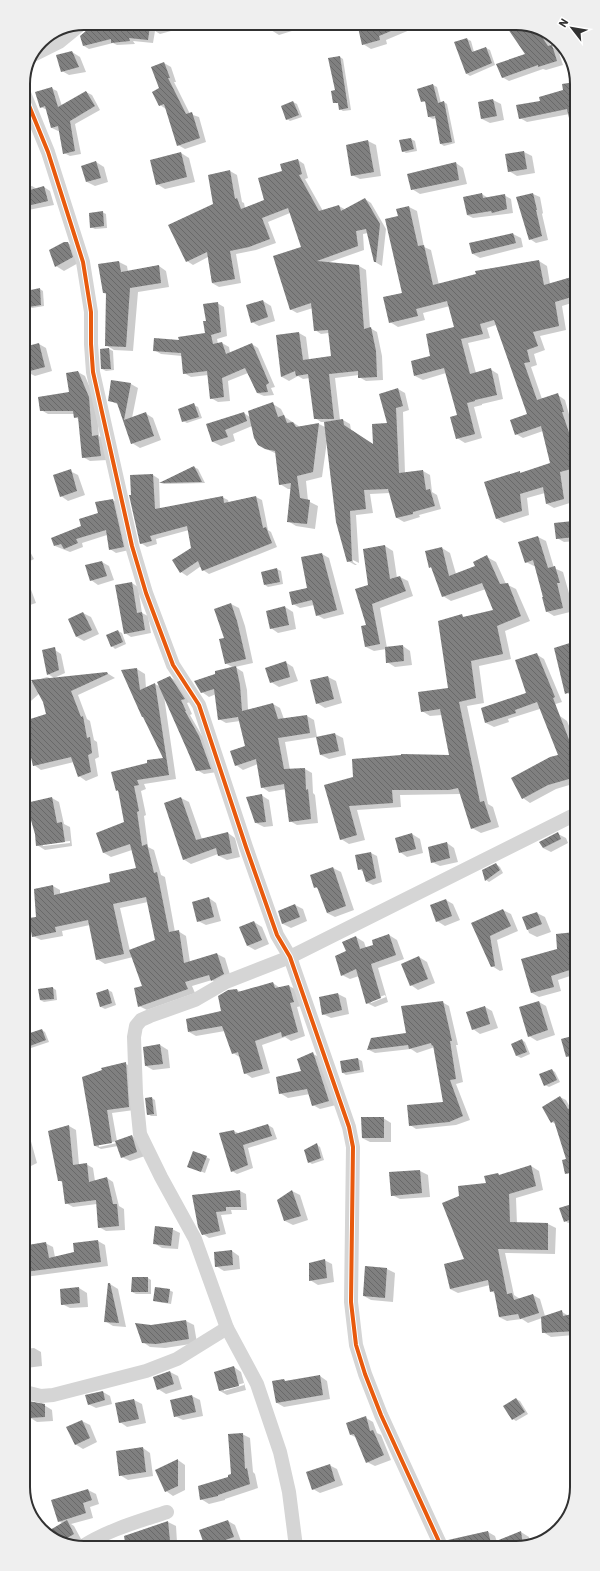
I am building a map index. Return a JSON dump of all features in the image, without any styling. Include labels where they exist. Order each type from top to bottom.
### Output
[{"type":"street","points":[[41,51],[59,42],[72,31]]},
{"type":"street","points":[[30,108],[48,152],[83,262],[91,312],[90,344],[93,372],[132,546],[146,593],[173,665],[199,704],[246,847],[277,935],[290,957],[349,1127],[353,1147],[351,1302],[356,1345],[365,1374],[381,1415],[439,1541]]},
{"type":"street","points":[[295,1541],[289,1492],[280,1452],[257,1384],[227,1328],[195,1239],[161,1178],[140,1134],[136,1094],[134,1037],[136,1026],[141,1020],[195,1000],[226,982],[290,957],[570,817]]},
{"type":"street","points":[[30,1393],[41,1396],[53,1395],[146,1371],[177,1359],[227,1328]]},
{"type":"street","points":[[92,1541],[105,1533],[167,1512]]},
{"type":"building","points":[[87,30],[149,30],[148,40],[129,38],[130,41],[111,43],[111,39],[83,46],[80,36]]},
{"type":"building","points":[[359,30],[393,30],[379,36],[380,40],[362,45]]},
{"type":"building","points":[[509,30],[527,31],[542,37],[548,46],[552,45],[557,61],[538,67],[538,65],[502,78],[496,64],[525,54]]},
{"type":"building","points":[[467,38],[472,52],[486,47],[492,63],[466,74],[454,42]]},
{"type":"building","points":[[72,51],[79,67],[61,72],[56,55]]},
{"type":"building","points":[[340,56],[348,108],[339,110],[338,103],[333,103],[331,91],[335,90],[328,58]]},
{"type":"building","points":[[164,62],[170,78],[168,78],[186,114],[192,112],[200,138],[177,146],[164,104],[159,106],[152,92],[159,88],[151,67]]},
{"type":"building","points":[[570,83],[570,118],[567,109],[519,119],[516,105],[540,101],[539,97],[563,90],[562,84]]},
{"type":"building","points":[[433,84],[438,103],[444,101],[452,142],[440,144],[435,116],[428,117],[425,101],[421,102],[417,89]]},
{"type":"building","points":[[52,87],[58,107],[86,91],[95,106],[70,121],[75,151],[63,154],[58,126],[51,128],[45,106],[40,108],[35,92]]},
{"type":"building","points":[[493,99],[497,116],[481,119],[478,102]]},
{"type":"building","points":[[293,101],[299,115],[286,120],[281,106]]},
{"type":"building","points":[[411,138],[414,149],[402,152],[399,140]]},
{"type":"building","points":[[368,140],[374,172],[351,176],[346,145]]},
{"type":"building","points":[[524,151],[527,169],[508,172],[505,154]]},
{"type":"building","points":[[181,152],[187,177],[156,185],[150,160]]},
{"type":"building","points":[[298,159],[302,174],[299,175],[319,211],[339,205],[341,211],[365,198],[380,224],[376,262],[374,262],[366,229],[356,231],[358,246],[317,261],[359,265],[364,329],[371,327],[376,351],[377,377],[358,378],[358,371],[329,374],[334,419],[314,419],[308,374],[296,376],[295,371],[281,377],[276,335],[299,332],[303,360],[331,356],[328,330],[314,331],[311,303],[290,310],[273,256],[301,247],[288,208],[262,218],[270,239],[249,247],[230,251],[235,279],[212,283],[207,252],[186,262],[168,225],[213,204],[208,175],[230,170],[235,199],[237,198],[241,209],[264,200],[258,178],[282,171],[280,164]]},
{"type":"building","points":[[96,161],[101,178],[86,182],[81,166]]},
{"type":"building","points":[[456,162],[459,180],[411,190],[407,174]]},
{"type":"building","points":[[44,186],[48,201],[30,205],[30,190]]},
{"type":"building","points":[[482,193],[483,198],[505,194],[507,209],[492,213],[491,211],[467,215],[463,197]]},
{"type":"building","points":[[533,193],[542,236],[529,240],[516,197]]},
{"type":"building","points":[[409,206],[418,246],[424,245],[433,285],[476,274],[475,271],[539,260],[544,285],[570,277],[570,298],[555,302],[559,326],[533,332],[538,346],[527,350],[530,362],[524,363],[537,400],[558,393],[564,412],[562,412],[570,435],[570,469],[560,472],[564,499],[546,504],[543,487],[520,494],[522,511],[496,519],[484,482],[520,471],[520,473],[550,463],[541,426],[515,435],[510,420],[527,414],[494,320],[480,324],[483,334],[461,339],[470,374],[491,368],[497,395],[467,403],[475,434],[456,439],[450,417],[457,415],[444,368],[414,376],[411,361],[430,356],[426,334],[454,327],[447,301],[416,309],[418,316],[389,323],[383,297],[402,293],[385,219],[398,216],[396,209]]},
{"type":"building","points":[[103,211],[104,226],[90,228],[89,213]]},
{"type":"building","points":[[513,233],[516,243],[472,254],[469,243]]},
{"type":"building","points":[[64,242],[68,242],[73,257],[55,267],[49,250]]},
{"type":"building","points":[[119,261],[121,272],[159,265],[161,283],[130,288],[126,347],[105,346],[106,293],[103,293],[98,264]]},
{"type":"building","points":[[40,288],[41,305],[30,307],[30,290]]},
{"type":"building","points":[[263,300],[268,317],[251,323],[246,305]]},
{"type":"building","points":[[218,302],[221,332],[211,335],[213,344],[222,342],[226,354],[252,343],[269,383],[266,385],[268,392],[257,393],[245,368],[222,378],[224,397],[210,399],[207,371],[183,374],[181,353],[153,351],[154,338],[179,340],[178,337],[205,333],[203,321],[206,321],[203,304]]},
{"type":"building","points":[[39,343],[45,367],[30,371],[30,345]]},
{"type":"building","points":[[109,348],[111,369],[101,369],[100,349]]},
{"type":"building","points":[[78,371],[89,397],[92,436],[98,435],[101,456],[82,458],[78,417],[74,418],[73,411],[40,411],[38,397],[69,392],[66,373]]},
{"type":"building","points":[[111,380],[131,383],[124,420],[146,412],[154,436],[131,444],[117,403],[108,401]]},
{"type":"building","points":[[398,388],[403,406],[396,408],[399,473],[423,470],[426,490],[430,489],[435,506],[396,518],[388,489],[364,490],[366,509],[350,511],[352,561],[347,562],[336,522],[324,422],[343,419],[344,425],[373,444],[372,424],[387,423],[379,394]]},
{"type":"building","points":[[273,402],[278,417],[284,415],[287,423],[293,422],[296,427],[319,423],[313,472],[297,476],[300,498],[310,500],[307,524],[287,522],[291,483],[279,485],[275,451],[265,449],[258,445],[254,438],[248,411]]},
{"type":"building","points":[[194,403],[199,417],[182,422],[178,409]]},
{"type":"building","points":[[244,412],[247,421],[225,430],[228,437],[212,442],[206,424]]},
{"type":"building","points":[[194,466],[202,482],[159,483]]},
{"type":"building","points":[[71,469],[77,491],[60,497],[53,475]]},
{"type":"building","points":[[153,474],[155,509],[223,496],[224,503],[256,496],[263,528],[266,527],[272,543],[202,571],[198,561],[180,573],[172,560],[191,548],[187,526],[150,536],[152,541],[140,544],[129,495],[131,495],[130,475]]},
{"type":"building","points":[[113,499],[124,547],[109,550],[106,530],[76,539],[78,543],[64,549],[61,544],[54,546],[51,538],[81,526],[79,519],[98,513],[95,502]]},
{"type":"building","points":[[570,521],[570,538],[556,539],[554,523]]},
{"type":"building","points":[[538,536],[548,568],[555,566],[560,583],[557,583],[563,608],[546,612],[533,560],[525,563],[518,542]]},
{"type":"building","points":[[385,545],[390,579],[400,576],[406,591],[372,604],[380,644],[365,647],[361,626],[366,625],[355,589],[368,585],[363,549]]},
{"type":"building","points":[[442,547],[449,576],[475,566],[473,562],[487,555],[500,584],[508,583],[521,616],[497,626],[503,654],[471,661],[476,698],[459,702],[480,802],[484,801],[491,822],[471,829],[458,788],[449,790],[392,790],[393,803],[349,806],[357,835],[340,840],[324,785],[353,777],[352,759],[401,754],[449,755],[440,709],[421,712],[418,692],[448,688],[438,621],[462,614],[463,617],[493,610],[482,583],[442,597],[431,567],[429,568],[425,551]]},
{"type":"building","points":[[322,553],[337,610],[316,616],[312,600],[292,605],[289,592],[307,588],[301,557]]},
{"type":"building","points":[[102,561],[107,576],[90,581],[85,565]]},
{"type":"building","points":[[277,568],[280,582],[264,585],[261,572]]},
{"type":"building","points":[[132,582],[137,613],[142,612],[145,630],[124,634],[115,585]]},
{"type":"building","points":[[231,603],[246,659],[225,664],[219,639],[224,638],[214,609]]},
{"type":"building","points":[[285,606],[289,625],[270,629],[266,611]]},
{"type":"building","points":[[83,612],[92,630],[76,637],[68,619]]},
{"type":"building","points":[[118,630],[123,642],[111,647],[106,635]]},
{"type":"building","points":[[570,643],[570,692],[565,694],[554,648]]},
{"type":"building","points":[[403,645],[404,661],[386,663],[385,647]]},
{"type":"building","points":[[55,647],[59,670],[47,675],[42,650]]},
{"type":"building","points":[[537,653],[555,697],[553,698],[570,742],[570,779],[548,785],[522,799],[511,778],[550,757],[558,755],[537,702],[515,710],[516,713],[485,723],[481,708],[526,693],[515,660]]},
{"type":"building","points":[[286,661],[290,677],[270,683],[265,668]]},
{"type":"building","points":[[236,666],[240,685],[242,711],[273,703],[278,719],[307,715],[310,733],[278,738],[284,769],[305,768],[306,790],[308,789],[311,819],[289,822],[284,784],[261,788],[256,759],[235,766],[230,751],[245,746],[238,717],[218,720],[214,689],[201,693],[194,681],[215,674],[215,671]]},
{"type":"building","points":[[137,668],[140,690],[155,683],[169,775],[137,780],[139,785],[134,786],[139,811],[137,812],[142,846],[147,844],[154,873],[157,872],[169,932],[179,930],[184,963],[217,953],[224,974],[211,981],[209,975],[185,982],[188,989],[138,1007],[134,988],[142,986],[129,950],[155,940],[146,897],[113,904],[124,954],[96,960],[88,920],[55,927],[56,932],[32,937],[30,924],[30,918],[36,917],[34,889],[53,885],[54,895],[110,882],[109,874],[136,868],[130,844],[103,853],[96,833],[124,822],[118,790],[116,791],[111,772],[147,763],[147,760],[163,758],[142,717],[121,670]]},
{"type":"building","points":[[107,672],[108,674],[71,691],[81,717],[83,716],[87,738],[90,737],[92,753],[88,755],[91,772],[78,777],[71,757],[33,766],[30,754],[30,719],[46,714],[43,702],[31,680]]},
{"type":"building","points":[[170,676],[185,699],[181,700],[185,711],[199,736],[211,769],[196,771],[157,682]]},
{"type":"building","points":[[328,676],[334,699],[316,704],[310,680]]},
{"type":"building","points":[[335,733],[339,751],[320,755],[316,737]]},
{"type":"building","points":[[262,794],[266,822],[255,823],[246,797]]},
{"type":"building","points":[[52,797],[57,823],[62,822],[65,842],[36,846],[35,834],[30,817],[30,802]]},
{"type":"building","points":[[181,797],[196,840],[228,832],[232,853],[218,856],[216,848],[183,860],[164,803]]},
{"type":"building","points":[[558,832],[561,839],[543,848],[539,842]]},
{"type":"building","points":[[412,833],[416,849],[399,853],[395,838]]},
{"type":"building","points":[[447,842],[450,858],[431,863],[428,847]]},
{"type":"building","points":[[371,852],[376,878],[366,882],[362,869],[358,870],[355,855]]},
{"type":"building","points":[[496,863],[500,870],[485,881],[482,870]]},
{"type":"building","points":[[333,867],[346,906],[327,913],[317,887],[314,888],[310,875]]},
{"type":"building","points":[[209,897],[214,917],[197,922],[192,902]]},
{"type":"building","points":[[446,899],[452,916],[436,922],[430,905]]},
{"type":"building","points":[[295,904],[300,917],[282,924],[278,911]]},
{"type":"building","points":[[503,909],[511,926],[490,936],[495,966],[491,967],[471,923]]},
{"type":"building","points":[[537,912],[542,924],[527,930],[522,917]]},
{"type":"building","points":[[254,921],[262,940],[247,946],[239,927]]},
{"type":"building","points":[[570,933],[570,970],[551,976],[554,987],[531,993],[521,959],[557,949],[556,934]]},
{"type":"building","points":[[389,934],[396,955],[371,964],[381,998],[366,1004],[356,969],[341,976],[335,956],[346,951],[342,942],[356,936],[360,949],[373,945],[372,940]]},
{"type":"building","points":[[419,956],[428,979],[410,986],[401,964]]},
{"type":"building","points":[[273,982],[275,988],[289,985],[294,1002],[290,1003],[298,1032],[282,1037],[281,1032],[255,1041],[263,1069],[244,1074],[238,1052],[232,1054],[222,1026],[188,1032],[186,1019],[221,1011],[218,996],[228,990],[237,989],[238,992]]},
{"type":"building","points":[[53,987],[54,999],[40,1000],[38,989]]},
{"type":"building","points":[[108,989],[112,1003],[100,1007],[96,993]]},
{"type":"building","points":[[338,993],[342,1010],[322,1015],[319,997]]},
{"type":"building","points":[[443,1001],[452,1041],[450,1041],[456,1079],[450,1080],[463,1116],[449,1122],[409,1126],[407,1105],[443,1102],[433,1045],[432,1046],[431,1043],[409,1049],[408,1045],[367,1050],[371,1038],[406,1033],[401,1006]]},
{"type":"building","points":[[539,1001],[548,1030],[528,1037],[519,1007]]},
{"type":"building","points":[[485,1006],[490,1024],[472,1030],[466,1012]]},
{"type":"building","points":[[42,1029],[46,1040],[30,1046],[30,1033]]},
{"type":"building","points":[[570,1037],[570,1056],[566,1057],[561,1039]]},
{"type":"building","points":[[522,1039],[527,1052],[516,1056],[511,1044]]},
{"type":"building","points":[[160,1044],[163,1064],[145,1066],[143,1047]]},
{"type":"building","points":[[313,1052],[329,1101],[312,1106],[307,1089],[279,1094],[276,1077],[301,1071],[297,1059]]},
{"type":"building","points":[[358,1058],[360,1070],[342,1073],[340,1061]]},
{"type":"building","points":[[126,1062],[129,1107],[107,1110],[112,1143],[94,1146],[82,1077],[102,1070],[101,1068]]},
{"type":"building","points":[[552,1069],[557,1080],[544,1086],[539,1074]]},
{"type":"building","points":[[560,1096],[568,1109],[570,1108],[570,1173],[565,1174],[562,1160],[566,1159],[554,1121],[551,1123],[542,1107]]},
{"type":"building","points":[[152,1097],[154,1114],[147,1115],[145,1098]]},
{"type":"building","points":[[361,1117],[384,1117],[384,1138],[362,1138]]},
{"type":"building","points":[[268,1124],[272,1136],[243,1145],[248,1165],[231,1172],[219,1133],[234,1130],[235,1134]]},
{"type":"building","points":[[69,1125],[73,1165],[87,1163],[89,1182],[107,1177],[113,1204],[117,1204],[119,1226],[98,1228],[96,1200],[65,1204],[62,1181],[58,1181],[48,1131]]},
{"type":"building","points":[[132,1135],[137,1152],[121,1158],[115,1141]]},
{"type":"building","points":[[317,1143],[321,1158],[308,1163],[304,1150]]},
{"type":"building","points":[[193,1151],[207,1156],[201,1172],[187,1167]]},
{"type":"building","points":[[531,1165],[536,1186],[509,1194],[510,1222],[548,1223],[548,1250],[498,1249],[507,1294],[512,1293],[514,1300],[533,1294],[539,1313],[520,1319],[518,1314],[499,1317],[494,1291],[490,1292],[488,1280],[450,1289],[444,1264],[464,1259],[442,1203],[459,1196],[458,1186],[486,1183],[484,1176],[498,1173],[499,1175]]},
{"type":"building","points":[[420,1170],[422,1193],[391,1196],[389,1172]]},
{"type":"building","points":[[240,1190],[241,1207],[226,1207],[226,1211],[216,1212],[220,1231],[202,1235],[198,1227],[192,1195]]},
{"type":"building","points":[[292,1190],[301,1216],[284,1221],[277,1200]]},
{"type":"building","points":[[570,1205],[570,1220],[564,1222],[559,1208]]},
{"type":"building","points":[[155,1226],[173,1228],[171,1246],[153,1244]]},
{"type":"building","points":[[98,1240],[101,1262],[30,1271],[30,1245],[46,1242],[49,1258],[74,1252],[73,1243]]},
{"type":"building","points":[[232,1250],[233,1265],[215,1267],[214,1252]]},
{"type":"building","points":[[325,1259],[327,1278],[309,1281],[309,1263]]},
{"type":"building","points":[[365,1266],[387,1268],[385,1298],[363,1296]]},
{"type":"building","points":[[132,1277],[148,1277],[148,1292],[131,1292]]},
{"type":"building","points":[[108,1283],[110,1283],[119,1323],[104,1322]]},
{"type":"building","points":[[79,1287],[80,1303],[61,1305],[60,1289]]},
{"type":"building","points":[[155,1287],[170,1289],[168,1303],[153,1301]]},
{"type":"building","points":[[562,1310],[563,1316],[570,1314],[570,1331],[542,1333],[541,1317]]},
{"type":"building","points":[[186,1320],[189,1339],[156,1344],[142,1343],[135,1323],[151,1325]]},
{"type":"building","points":[[234,1366],[239,1386],[219,1391],[214,1372]]},
{"type":"building","points":[[170,1371],[174,1384],[157,1390],[153,1377]]},
{"type":"building","points":[[320,1375],[323,1395],[276,1403],[272,1381],[284,1379],[285,1381]]},
{"type":"building","points":[[103,1391],[105,1400],[88,1405],[85,1395]]},
{"type":"building","points":[[192,1395],[196,1412],[174,1417],[170,1400]]},
{"type":"building","points":[[516,1398],[525,1412],[512,1420],[503,1406]]},
{"type":"building","points":[[134,1399],[139,1419],[119,1423],[115,1403]]},
{"type":"building","points":[[30,1401],[45,1404],[45,1417],[30,1418]]},
{"type":"building","points":[[366,1416],[370,1431],[373,1430],[384,1455],[366,1463],[354,1434],[350,1435],[346,1423]]},
{"type":"building","points":[[82,1420],[90,1438],[75,1445],[66,1427]]},
{"type":"building","points":[[243,1433],[245,1469],[247,1468],[250,1484],[218,1496],[200,1500],[198,1486],[228,1477],[228,1475],[231,1474],[228,1434]]},
{"type":"building","points":[[143,1447],[146,1472],[119,1476],[116,1451]]},
{"type":"building","points":[[178,1459],[178,1486],[165,1492],[155,1470]]},
{"type":"building","points":[[330,1464],[335,1481],[312,1490],[306,1472]]},
{"type":"building","points":[[88,1489],[92,1500],[83,1503],[86,1513],[58,1522],[51,1500]]},
{"type":"building","points":[[67,1520],[74,1534],[67,1538],[51,1530]]},
{"type":"building","points":[[228,1520],[234,1537],[222,1541],[203,1541],[199,1530]]},
{"type":"building","points":[[168,1521],[170,1541],[125,1541],[124,1536]]},
{"type":"building","points":[[488,1531],[490,1541],[448,1541]]},
{"type":"building","points":[[521,1531],[522,1541],[496,1541]]},
{"type":"cycle path","points":[[30,108],[48,152],[83,262],[91,312],[93,372],[132,546],[146,593],[173,665],[199,705],[277,935],[290,957],[349,1127],[353,1147],[351,1302],[356,1345],[365,1374],[381,1415],[439,1541]]}]
